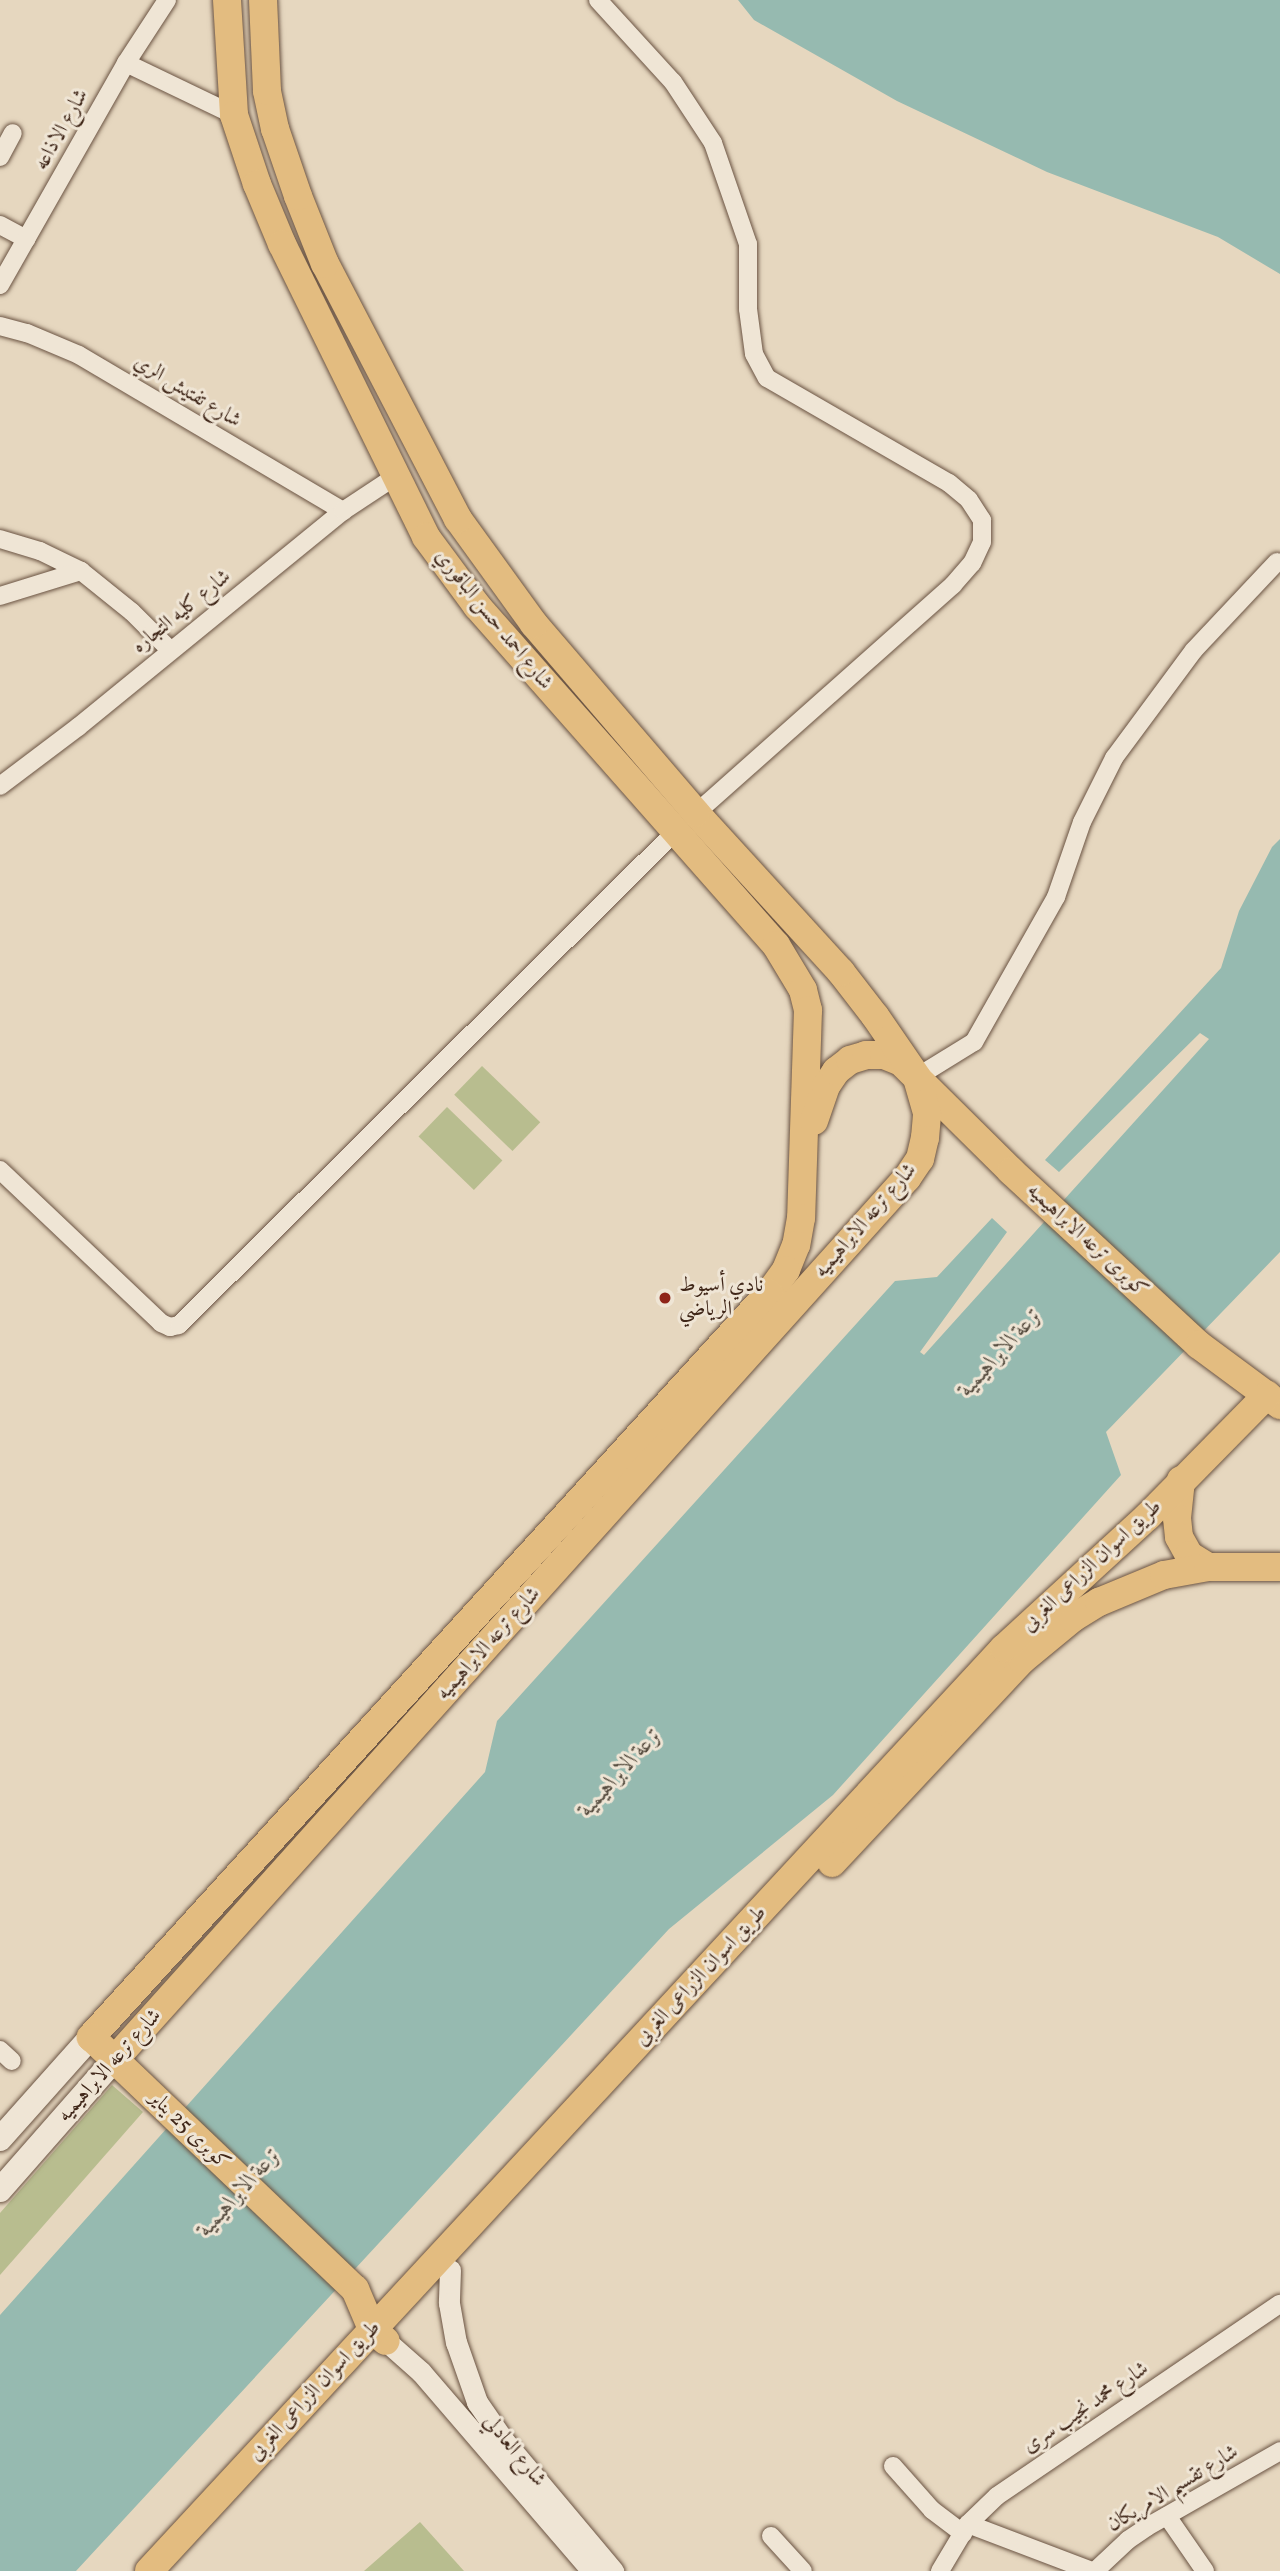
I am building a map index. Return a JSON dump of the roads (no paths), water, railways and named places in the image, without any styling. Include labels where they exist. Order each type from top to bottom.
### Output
[{"type":"main road","name":"شارع احمد حسن الباقوري","points":[[227,0],[234,115],[257,184],[282,244],[426,537],[477,606],[674,833],[776,945],[803,990],[809,1031],[804,1149]]},
{"type":"main road","name":"شارع احمد حسن الباقوري","points":[[263,0],[267,91],[275,129],[298,196],[326,264],[458,519],[526,613],[696,813],[841,972],[917,1077]]},
{"type":"main road","points":[[426,537],[458,519]]},
{"type":"main road","points":[[804,1149],[826,1086],[836,1071],[850,1060],[866,1055],[884,1055],[901,1062],[917,1077]]},
{"type":"main road","name":"كوبرى ترعه الابراهيميه","points":[[917,1077],[1011,1171],[1199,1345],[1276,1394]]},
{"type":"main road","name":"شارع ترعه الابراهيميه","points":[[0,2190],[908,1178],[920,1159],[925,1138],[927,1113],[917,1077]]},
{"type":"main road","name":"شارع ترعه الابراهيميه","points":[[1,2135],[769,1293],[786,1269],[796,1245],[801,1218],[804,1149]]},
{"type":"main road","name":"طريق اسوان الزراعى الغربى","points":[[379,2335],[401,2299],[1004,1648],[1276,1394]]},
{"type":"main road","points":[[1181,1480],[1177,1518],[1179,1537],[1189,1555],[1208,1567]]},
{"type":"main road","points":[[558,1526],[579,1544]]},
{"type":"main road","name":"طريق اسوان الزراعى الغربى","points":[[149,2571],[254,2468],[379,2335],[450,2270],[1022,1660],[1073,1618],[1099,1602],[1164,1575],[1208,1567],[1280,1567]]},
{"type":"main road","name":"كوبرى 25 يناير","points":[[91,2037],[355,2289],[379,2335]]},
{"type":"main road","points":[[355,2289],[401,2299]]},
{"type":"main road","name":"طريق اسوان الزراعى الغربى","points":[[166,2571],[254,2468]]},
{"type":"street","name":"شارع الاذاعه","points":[[0,285],[126,63],[167,0]]},
{"type":"street","points":[[598,0],[673,82],[713,143],[748,244],[754,354],[768,378],[949,483],[969,500],[982,520],[982,542],[972,563],[953,585],[696,813]]},
{"type":"street","points":[[126,63],[234,115]]},
{"type":"street","points":[[0,157],[13,133]]},
{"type":"street","points":[[0,225],[26,239]]},
{"type":"street","name":"شارع تفتيش الري","points":[[0,326],[27,333],[79,355],[344,511]]},
{"type":"street","name":"شارع كليه التجاره","points":[[0,786],[344,511],[396,476]]},
{"type":"street","points":[[0,539],[40,551],[81,571],[132,611],[170,650]]},
{"type":"street","points":[[917,1077],[974,1042],[1056,897],[1082,822],[1114,758],[1194,650],[1277,562]]},
{"type":"street","points":[[0,596],[81,571]]},
{"type":"street","points":[[0,1170],[161,1323],[179,1325],[674,833]]},
{"type":"street","name":"شارع العادلي","points":[[450,2270],[449,2303],[456,2342],[477,2402],[504,2441],[613,2571]]},
{"type":"street","name":"شارع محمد نجيب سرى","points":[[940,2571],[966,2528],[997,2496],[1280,2304]]},
{"type":"street","name":"شارع العادلي","points":[[379,2335],[421,2372],[592,2571]]},
{"type":"street","name":"شارع تقسيم الامريكان","points":[[1094,2571],[1128,2540],[1280,2451]]},
{"type":"street","points":[[893,2466],[932,2510],[966,2528],[1094,2571]]},
{"type":"street","points":[[1167,2516],[1205,2571]]},
{"type":"street","points":[[771,2536],[803,2571]]},
{"type":"water","points":[[738,0],[1280,0],[1280,274],[1218,237],[1047,172],[897,101],[754,20]]},
{"type":"water","name":"ترعة الابراهيمية","points":[[1280,839],[1280,1252],[1106,1432],[1121,1475],[833,1795],[669,1929],[76,2571],[0,2571],[0,2315],[485,1772],[497,1721],[895,1281],[937,1277],[992,1218],[1007,1232],[920,1352],[924,1355],[1209,1039],[1200,1033],[1059,1172],[1045,1160],[1221,968],[1239,911],[1272,847]]},
{"type":"place","name":"نادي أسيوط الرياضي","points":[[665,1298]]}]
